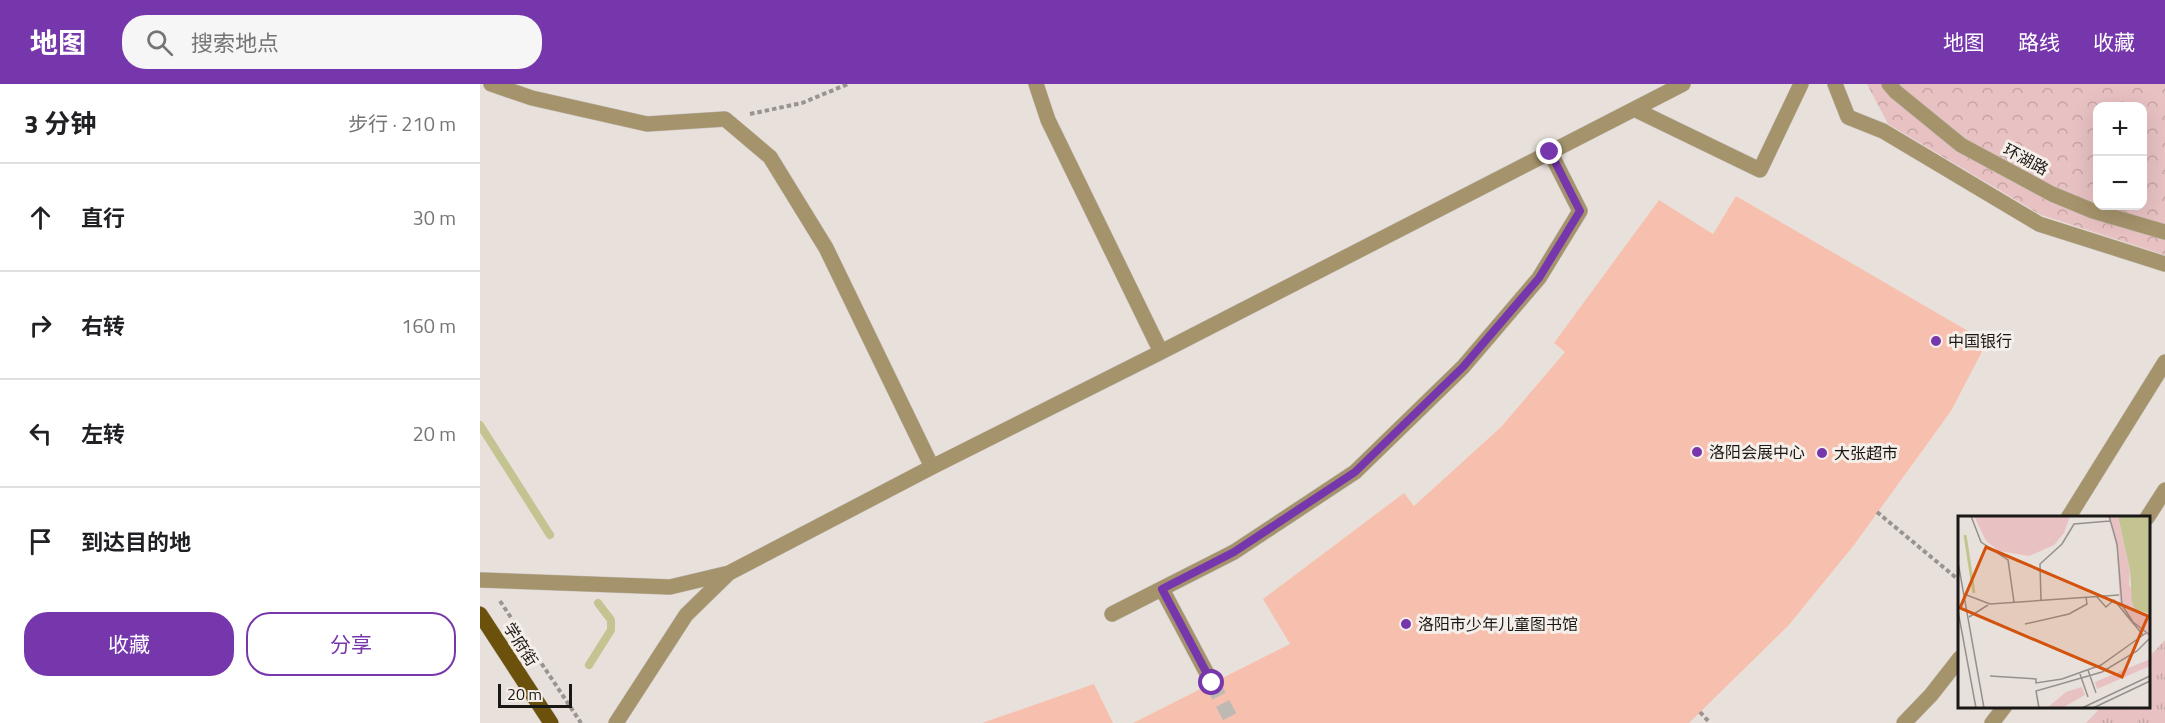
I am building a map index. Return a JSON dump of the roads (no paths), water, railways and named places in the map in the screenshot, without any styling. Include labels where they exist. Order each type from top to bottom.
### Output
[{"type":"main road","name":"学府街","points":[[480,614],[551,723]]},
{"type":"street","points":[[491,84],[532,98],[647,124],[725,119],[770,157],[825,248],[932,467]]},
{"type":"street","points":[[1036,84],[1048,120],[1161,352]]},
{"type":"street","points":[[483,580],[670,587],[729,573],[1683,84]]},
{"type":"street","points":[[1634,109],[1760,170],[1801,84]]},
{"type":"street","points":[[1835,84],[1848,117],[1882,131],[2039,224],[2165,264]]},
{"type":"street","name":"环湖路","points":[[1889,84],[1952,138],[1971,151],[2093,211],[2165,232]]},
{"type":"street","points":[[1112,614],[1234,552],[1355,472],[1463,367],[1539,278],[1580,211],[1550,152]]},
{"type":"street","points":[[2068,516],[2165,362]]},
{"type":"street","points":[[2148,516],[2165,490]]},
{"type":"street","points":[[616,723],[686,615],[729,573]]},
{"type":"street","points":[[1162,589],[1212,683]]},
{"type":"street","points":[[1904,723],[1931,695],[1958,659]]},
{"type":"street","points":[[1992,723],[2003,708]]},
{"type":"waterway","points":[[480,425],[550,535]]},
{"type":"waterway","points":[[589,665],[611,630],[611,620],[598,603]]},
{"type":"tunnel","points":[[1212,683],[1233,723]]},
{"type":"place","name":"中国银行","points":[[1936,341]]},
{"type":"place","name":"洛阳会展中心","points":[[1697,452]]},
{"type":"place","name":"大张超市","points":[[1822,453]]},
{"type":"place","name":"洛阳市少年儿童图书馆","points":[[1406,624]]}]
